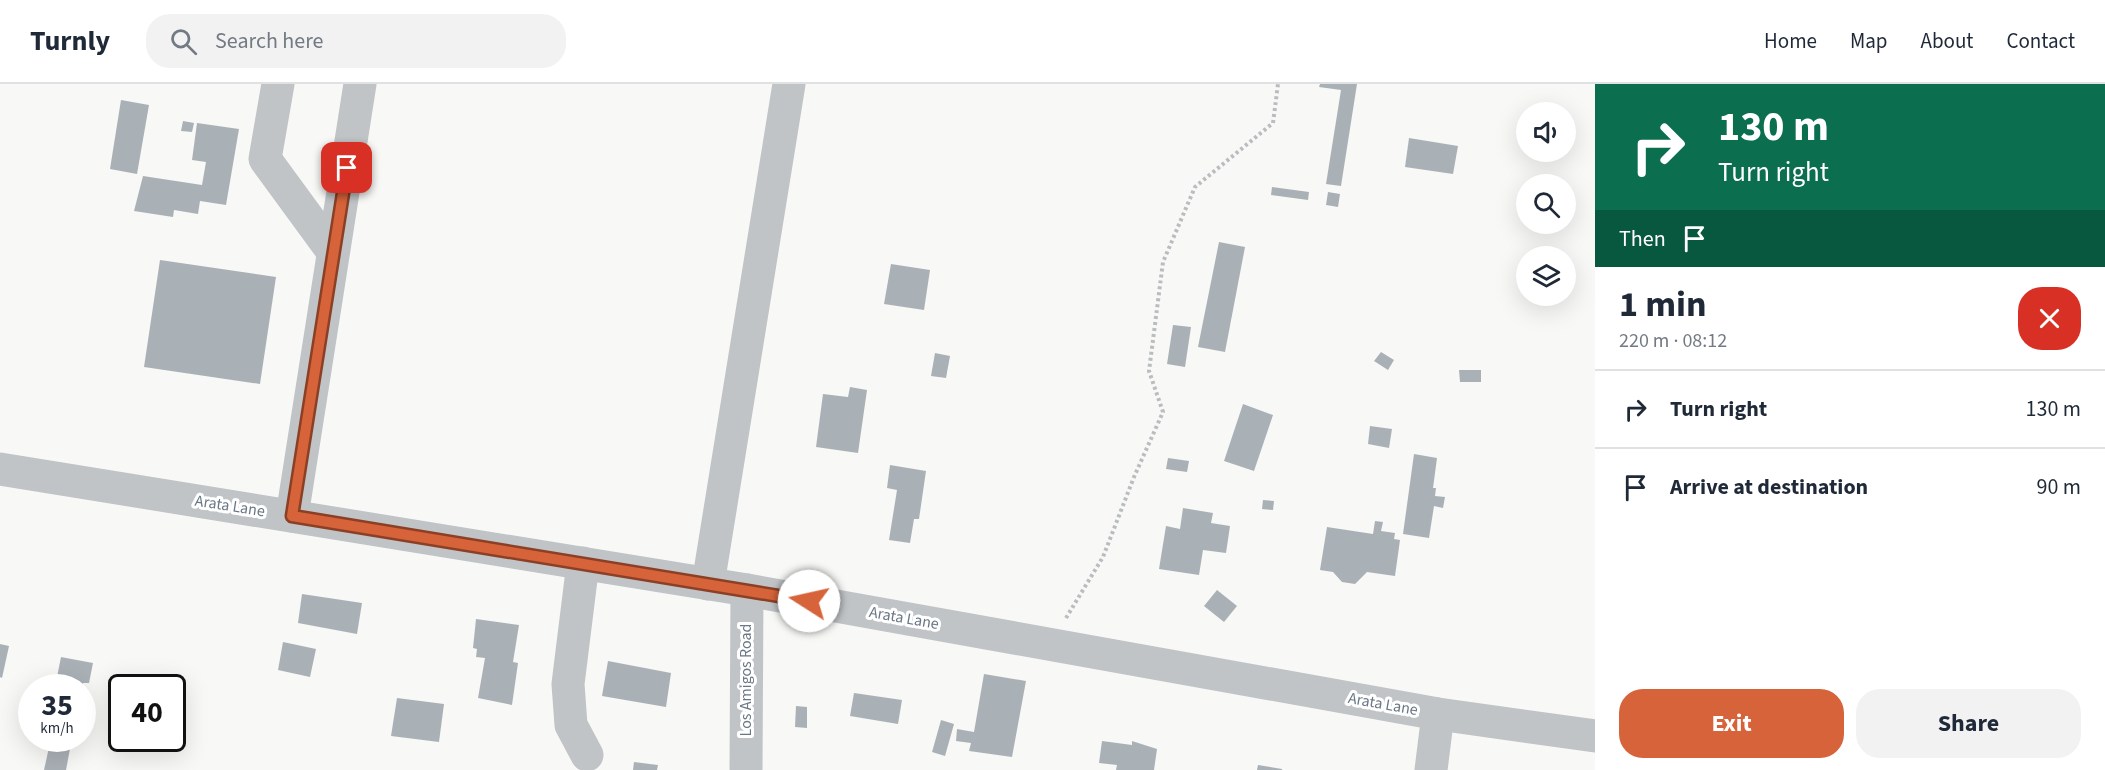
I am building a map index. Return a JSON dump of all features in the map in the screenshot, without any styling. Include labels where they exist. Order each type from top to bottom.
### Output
[{"type":"street","points":[[278,84],[265,159],[333,252]]},
{"type":"street","points":[[292,516],[360,84]]},
{"type":"street","points":[[708,584],[789,84]]},
{"type":"street","name":"Arata Lane","points":[[0,469],[747,590],[1438,714],[1595,736]]},
{"type":"street","points":[[583,563],[568,684],[571,725],[587,755]]},
{"type":"street","name":"Los Amigos Road","points":[[746,770],[747,590]]},
{"type":"street","points":[[1431,770],[1438,714]]},
{"type":"path","points":[[1050,644],[1103,557],[1134,477],[1163,412],[1149,371],[1163,262],[1195,187],[1273,123],[1278,84]]},
{"type":"building","points":[[1320,84],[1357,84],[1341,186],[1326,184],[1341,90],[1319,87]]},
{"type":"building","points":[[121,100],[149,105],[137,174],[110,169]]},
{"type":"building","points":[[183,121],[194,123],[192,132],[181,131]]},
{"type":"building","points":[[197,123],[239,129],[226,205],[200,201],[198,214],[174,210],[173,217],[134,211],[143,176],[202,185],[206,162],[192,160]]},
{"type":"building","points":[[1409,138],[1458,146],[1453,174],[1405,167]]},
{"type":"building","points":[[1272,187],[1309,192],[1308,200],[1271,195]]},
{"type":"building","points":[[1328,192],[1340,194],[1338,207],[1326,205]]},
{"type":"building","points":[[1219,242],[1245,247],[1225,352],[1198,347]]},
{"type":"building","points":[[160,260],[276,277],[260,384],[144,367]]},
{"type":"building","points":[[891,264],[930,270],[924,310],[884,304]]},
{"type":"building","points":[[1173,325],[1191,327],[1185,367],[1167,364]]},
{"type":"building","points":[[1381,352],[1394,360],[1388,370],[1374,361]]},
{"type":"building","points":[[935,353],[950,356],[946,378],[931,376]]},
{"type":"building","points":[[1459,370],[1481,370],[1481,382],[1460,382]]},
{"type":"building","points":[[850,387],[867,390],[858,453],[816,447],[823,394],[848,397]]},
{"type":"building","points":[[1243,404],[1273,415],[1254,471],[1224,461]]},
{"type":"building","points":[[1370,426],[1392,429],[1389,448],[1368,444]]},
{"type":"building","points":[[1414,454],[1437,458],[1433,488],[1436,488],[1435,496],[1445,497],[1443,508],[1434,506],[1429,538],[1403,534]]},
{"type":"building","points":[[1168,458],[1189,461],[1187,472],[1166,469]]},
{"type":"building","points":[[890,465],[926,471],[919,519],[914,519],[910,543],[889,540],[897,490],[887,488]]},
{"type":"building","points":[[1263,500],[1274,501],[1273,510],[1262,509]]},
{"type":"building","points":[[1183,508],[1213,513],[1211,523],[1230,526],[1226,553],[1203,550],[1199,575],[1159,569],[1166,526],[1180,529]]},
{"type":"building","points":[[1375,521],[1383,522],[1381,531],[1395,533],[1394,539],[1400,540],[1395,576],[1367,572],[1355,584],[1342,582],[1333,572],[1320,570],[1327,527],[1373,534]]},
{"type":"building","points":[[1217,590],[1237,606],[1224,622],[1204,606]]},
{"type":"building","points":[[302,594],[362,603],[357,634],[298,623]]},
{"type":"building","points":[[476,619],[519,625],[513,662],[518,663],[512,705],[478,698],[485,658],[476,657],[477,649],[473,648]]},
{"type":"building","points":[[283,642],[316,649],[310,677],[278,670]]},
{"type":"building","points":[[0,644],[9,646],[2,678],[0,677]]},
{"type":"building","points":[[61,657],[93,663],[91,674],[58,674]]},
{"type":"building","points":[[608,661],[671,673],[666,707],[602,696]]},
{"type":"building","points":[[984,674],[1026,681],[1012,757],[969,751],[971,743],[956,741],[957,729],[974,732]]},
{"type":"building","points":[[854,693],[902,700],[898,724],[850,716]]},
{"type":"building","points":[[397,698],[444,704],[439,742],[391,736]]},
{"type":"building","points":[[796,706],[807,707],[807,728],[795,727]]},
{"type":"building","points":[[941,720],[954,724],[945,756],[932,752]]},
{"type":"building","points":[[1102,741],[1132,745],[1132,741],[1157,749],[1154,770],[1116,770],[1117,765],[1099,763]]},
{"type":"building","points":[[48,752],[69,752],[66,770],[44,770]]},
{"type":"building","points":[[634,762],[658,765],[657,770],[633,770]]},
{"type":"building","points":[[1258,765],[1282,769],[1282,770],[1257,770]]},
{"type":"route","points":[[347,168],[292,516],[809,601]]}]
